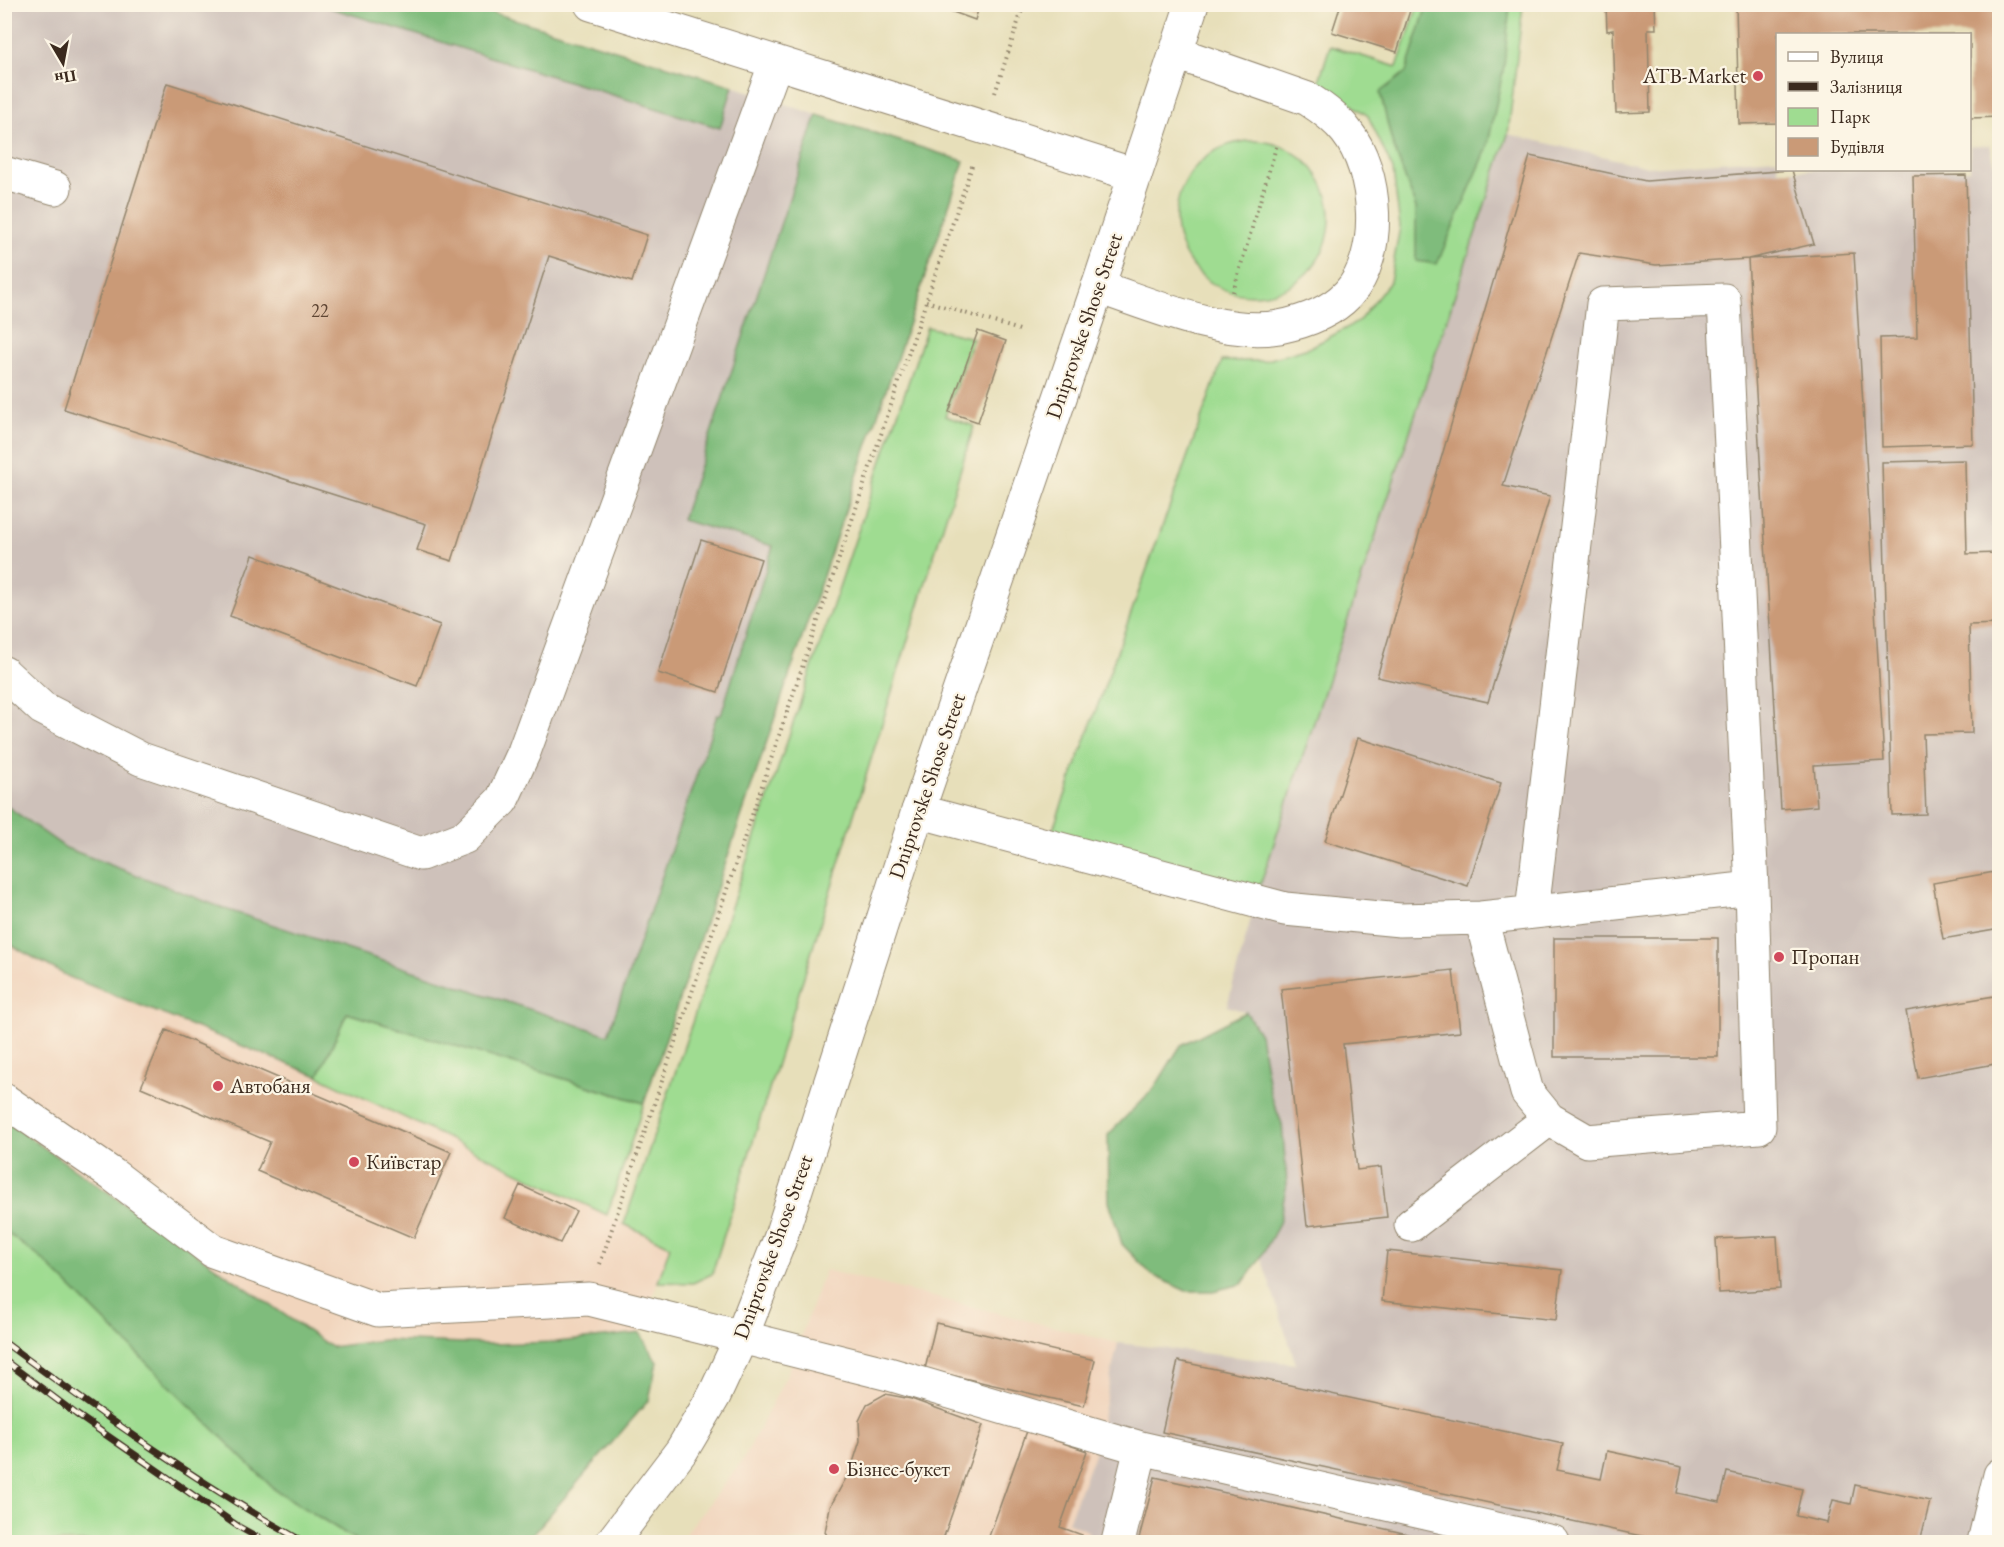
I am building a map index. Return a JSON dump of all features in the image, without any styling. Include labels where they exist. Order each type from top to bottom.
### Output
[{"type":"main road","points":[[591,4],[1135,175]]},
{"type":"main road","name":"Dniprovske Shose Street","points":[[615,1539],[682,1450],[714,1396],[741,1338],[780,1239],[918,812],[1098,287],[1192,4]]},
{"type":"main road","points":[[1098,287],[1186,316],[1251,330],[1308,320],[1331,309],[1349,293],[1365,268],[1370,246],[1372,203],[1367,173],[1359,152],[1347,131],[1326,111],[1308,99],[1176,53]]},
{"type":"main road","points":[[4,673],[42,708],[141,759],[421,854],[465,837],[502,800],[524,752],[776,62]]},
{"type":"main road","points":[[4,173],[55,188]]},
{"type":"main road","points":[[1481,918],[1527,1092],[1549,1119],[1587,1141],[1759,1127],[1752,888],[1724,300],[1603,304],[1532,912]]},
{"type":"main road","points":[[918,812],[1285,909],[1400,920],[1481,918],[1752,888]]},
{"type":"main road","points":[[4,1100],[113,1175],[213,1251],[378,1310],[589,1299],[889,1374],[1142,1448],[1553,1542]]},
{"type":"main road","points":[[1411,1225],[1549,1119]]},
{"type":"main road","points":[[1118,1542],[1142,1448]]},
{"type":"main road","points":[[1984,1542],[2000,1475]]},
{"type":"path","points":[[589,1299],[1024,4]]},
{"type":"path","points":[[1233,292],[1277,144]]},
{"type":"path","points":[[926,301],[1023,331]]},
{"type":"shaded area","points":[[5,5],[321,5],[719,128],[733,86],[817,115],[682,520],[773,546],[721,715],[717,715],[608,1035],[228,910],[66,848],[5,805]]},
{"type":"shaded area","points":[[1508,134],[1648,167],[1776,158],[1776,171],[1971,171],[1971,146],[1990,145],[2000,189],[1999,1542],[1085,1542],[1089,1532],[1068,1522],[1094,1454],[1118,1343],[1296,1364],[1261,1257],[1279,1224],[1287,1183],[1282,1124],[1270,1093],[1260,1034],[1246,1012],[1227,1006],[1259,889]]},
{"type":"shaded area","points":[[4,942],[69,977],[318,1076],[670,1246],[640,1333],[557,1342],[490,1344],[384,1340],[331,1347],[5,1120]]},
{"type":"shaded area","points":[[825,1270],[1118,1343],[1094,1454],[1068,1522],[1089,1532],[1085,1542],[679,1542],[743,1460],[786,1377]]},
{"type":"green space","points":[[321,5],[468,5],[733,86],[720,128]]},
{"type":"green space","points":[[1418,5],[1523,5],[1508,134],[1259,889],[1052,832],[1222,361],[1264,361],[1309,348],[1358,322],[1390,282],[1400,227],[1393,170],[1368,116],[1319,81],[1330,46],[1397,67]]},
{"type":"green space","points":[[1427,5],[1510,5],[1504,66],[1487,149],[1437,264],[1416,261],[1416,208],[1392,142],[1380,92],[1406,72]]},
{"type":"green space","points":[[817,115],[964,161],[644,1103],[347,1013],[318,1076],[69,977],[5,942],[5,805],[66,848],[228,910],[608,1035],[717,715],[721,715],[773,546],[682,520]]},
{"type":"green space","points":[[1253,141],[1283,146],[1308,163],[1325,188],[1330,218],[1325,248],[1308,273],[1283,290],[1253,295],[1223,290],[1198,273],[1181,248],[1176,218],[1181,188],[1198,163],[1223,146]]},
{"type":"green space","points":[[927,327],[973,338],[945,416],[974,426],[712,1274],[693,1283],[658,1282],[670,1246],[624,1224]]},
{"type":"green space","points":[[1246,1012],[1260,1034],[1270,1093],[1282,1124],[1287,1183],[1279,1224],[1261,1257],[1242,1284],[1213,1291],[1186,1291],[1152,1275],[1122,1244],[1109,1202],[1108,1135],[1155,1087],[1181,1045]]},
{"type":"green space","points":[[347,1013],[644,1103],[607,1215],[318,1076]]},
{"type":"green space","points":[[4,1120],[331,1347],[384,1340],[490,1344],[557,1342],[640,1333],[657,1362],[649,1400],[526,1542],[359,1542],[274,1489],[42,1259],[5,1231]]},
{"type":"green space","points":[[4,1231],[42,1259],[274,1489],[359,1542],[5,1542]]},
{"type":"building","points":[[931,4],[980,4],[975,20]]},
{"type":"building","points":[[1341,4],[1412,4],[1397,52],[1332,32]]},
{"type":"building","points":[[1606,4],[1655,4],[1656,29],[1648,29],[1650,112],[1616,113],[1613,30],[1607,31]]},
{"type":"building","name":"ATB-Market","points":[[1736,4],[2000,4],[2000,117],[1971,118],[1971,33],[1776,33],[1776,123],[1739,124]]},
{"type":"building","points":[[167,83],[647,235],[632,282],[549,256],[452,561],[417,550],[426,524],[64,409]]},
{"type":"building","points":[[1530,156],[1646,181],[1792,171],[1814,244],[1748,259],[1656,265],[1579,253],[1503,486],[1550,496],[1488,702],[1377,677]]},
{"type":"building","points":[[1966,175],[1973,444],[1882,447],[1880,338],[1917,337],[1913,176]]},
{"type":"building","points":[[1854,253],[1884,761],[1814,765],[1817,806],[1781,809],[1748,259]]},
{"type":"building","points":[[978,331],[1006,341],[978,422],[949,412]]},
{"type":"building","points":[[1965,460],[1967,554],[1998,553],[2000,624],[1969,625],[1972,733],[1923,734],[1926,814],[1892,815],[1882,462]]},
{"type":"building","points":[[701,540],[761,559],[718,692],[658,673]]},
{"type":"building","points":[[253,555],[440,625],[417,686],[230,616]]},
{"type":"building","points":[[1358,738],[1501,783],[1468,886],[1325,841]]},
{"type":"building","points":[[2000,871],[2000,929],[1943,939],[1933,883]]},
{"type":"building","points":[[1554,938],[1718,938],[1718,1057],[1554,1057]]},
{"type":"building","points":[[1453,970],[1460,1032],[1343,1044],[1357,1170],[1381,1167],[1387,1217],[1307,1226],[1281,989]]},
{"type":"building","points":[[2000,995],[2000,1063],[1918,1078],[1906,1011]]},
{"type":"building","name":"Київстар","points":[[166,1030],[451,1152],[414,1238],[257,1171],[270,1142],[141,1087]]},
{"type":"building","points":[[520,1185],[576,1211],[560,1243],[505,1218]]},
{"type":"building","points":[[1777,1236],[1780,1289],[1719,1293],[1716,1239]]},
{"type":"building","points":[[1387,1251],[1562,1270],[1556,1320],[1382,1301]]},
{"type":"building","points":[[936,1323],[1095,1360],[1084,1406],[925,1369]]},
{"type":"building","points":[[1178,1361],[1563,1444],[1557,1470],[1601,1479],[1607,1451],[1682,1467],[1677,1493],[1720,1502],[1727,1472],[1802,1489],[1796,1516],[1827,1523],[1833,1500],[1851,1504],[1855,1485],[1930,1501],[1920,1542],[1669,1542],[1162,1432]]},
{"type":"building","points":[[885,1394],[911,1399],[983,1425],[942,1542],[831,1542],[825,1532],[830,1507],[851,1469],[860,1441],[859,1421],[867,1404]]},
{"type":"building","points":[[1027,1431],[1087,1451],[1060,1527],[1082,1535],[1079,1542],[987,1542]]},
{"type":"building","points":[[1155,1477],[1443,1542],[1138,1542]]},
{"type":"railway","points":[[4,1342],[151,1447],[226,1496],[304,1542]]},
{"type":"railway","points":[[4,1360],[76,1414],[239,1527],[266,1542]]},
{"type":"place","name":"ATB-Market","points":[[1758,76]]},
{"type":"place","name":"Пропан","points":[[1779,957]]},
{"type":"place","name":"Автобаня","points":[[218,1086]]},
{"type":"place","name":"Київстар","points":[[354,1162]]},
{"type":"place","name":"Бізнес-букет","points":[[834,1469]]}]
